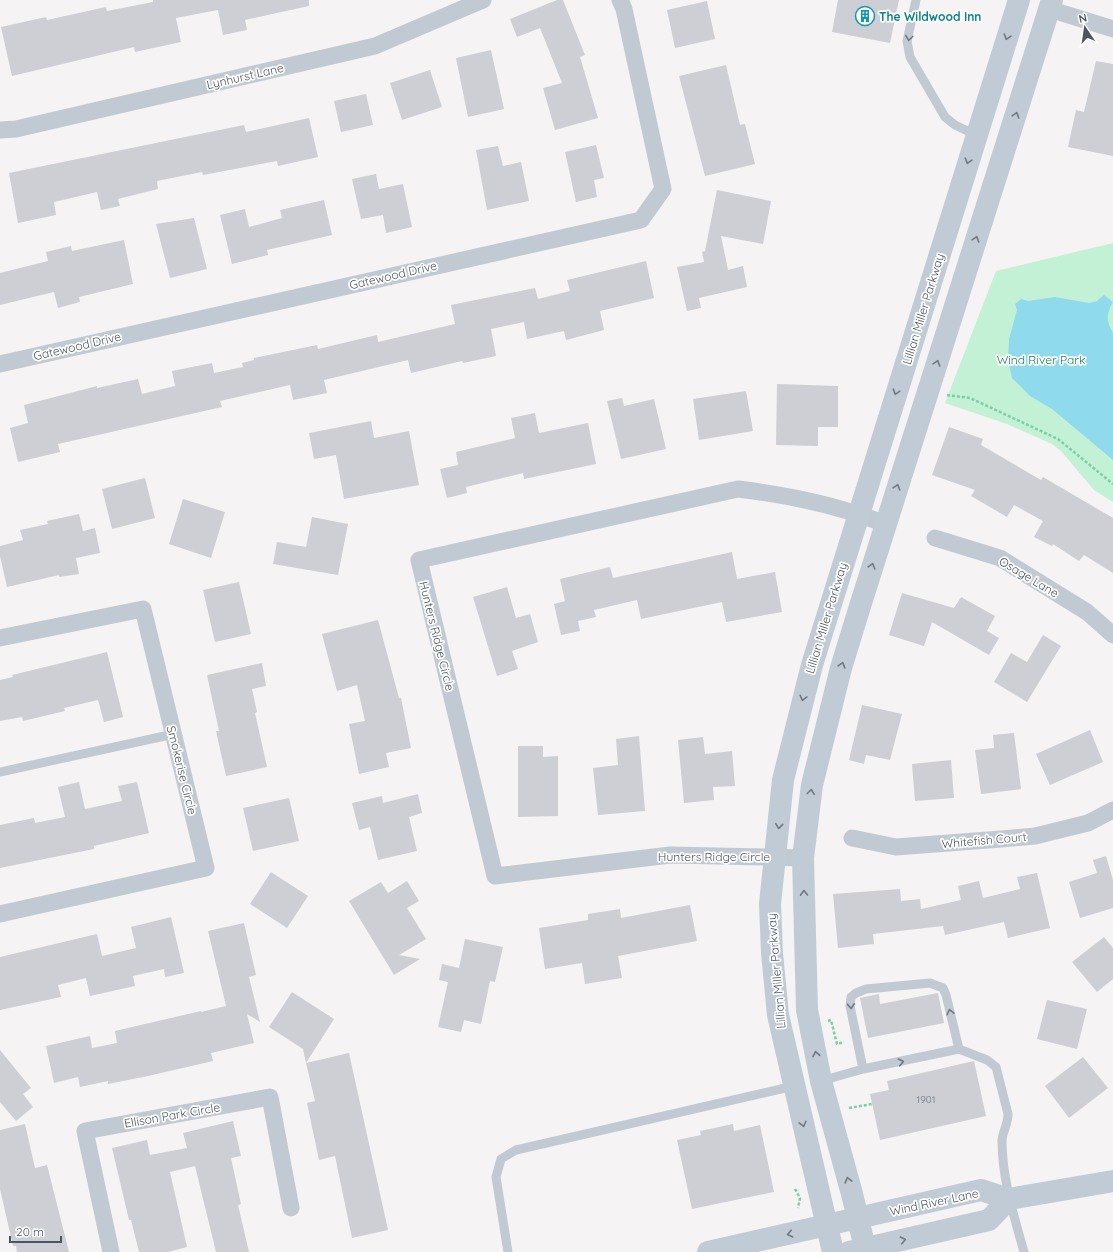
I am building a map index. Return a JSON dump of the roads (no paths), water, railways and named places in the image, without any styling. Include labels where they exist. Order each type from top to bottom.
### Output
[{"type":"main road","name":"Lillian Miller Parkway","points":[[833,1252],[828,1225],[778,1015],[772,952],[770,904],[783,780],[812,665],[858,513],[1019,0]]},
{"type":"main road","points":[[1009,1199],[989,1220],[860,1251],[857,1218],[852,1194],[821,1081],[807,1010],[803,858],[812,785],[841,668],[1051,5]]},
{"type":"main road","name":"Wind River Lane","points":[[708,1252],[981,1190],[1009,1199],[1113,1181]]},
{"type":"street","name":"Lynhurst Lane","points":[[0,130],[16,129],[375,46],[483,0]]},
{"type":"street","name":"Gatewood Drive","points":[[0,364],[641,220],[663,189],[624,9],[620,0]]},
{"type":"street","points":[[1051,5],[1113,29]]},
{"type":"street","name":"Hunters Ridge Circle","points":[[803,858],[776,856],[670,855],[495,876],[419,560],[738,489],[781,494],[858,513],[886,524]]},
{"type":"street","name":"Osage Lane","points":[[935,538],[1000,558],[1087,612],[1113,635]]},
{"type":"street","name":"Smokerise Circle","points":[[0,638],[143,609],[206,868],[0,914]]},
{"type":"street","name":"Whitefish Court","points":[[852,838],[896,847],[1001,840],[1035,836],[1088,824],[1113,810]]},
{"type":"street","name":"Ellison Park Circle","points":[[111,1252],[86,1130],[270,1097],[291,1208]]},
{"type":"lane","points":[[916,0],[907,41],[910,57],[945,117],[954,125],[976,135]]},
{"type":"lane","points":[[0,772],[174,734]]},
{"type":"lane","points":[[863,1069],[850,1006],[851,997],[866,989],[930,983],[938,985],[945,990],[959,1050]]},
{"type":"lane","points":[[821,1081],[863,1069],[959,1050],[987,1060],[996,1067],[1008,1114],[1008,1121],[1002,1139],[1009,1199],[1024,1252]]},
{"type":"lane","points":[[508,1252],[496,1177],[501,1159],[516,1150],[794,1086]]},
{"type":"water","points":[[1104,295],[1113,302],[1109,310],[1108,321],[1113,333],[1113,460],[1052,409],[1030,396],[1012,378],[1008,360],[1009,339],[1017,310],[1015,304],[1021,299],[1028,301],[1055,297],[1089,303],[1097,301]]},
{"type":"place","name":"The Wildwood Inn","points":[[865,16]]},
{"type":"park label","name":"Wind River Park","points":[[1041,359]]}]
